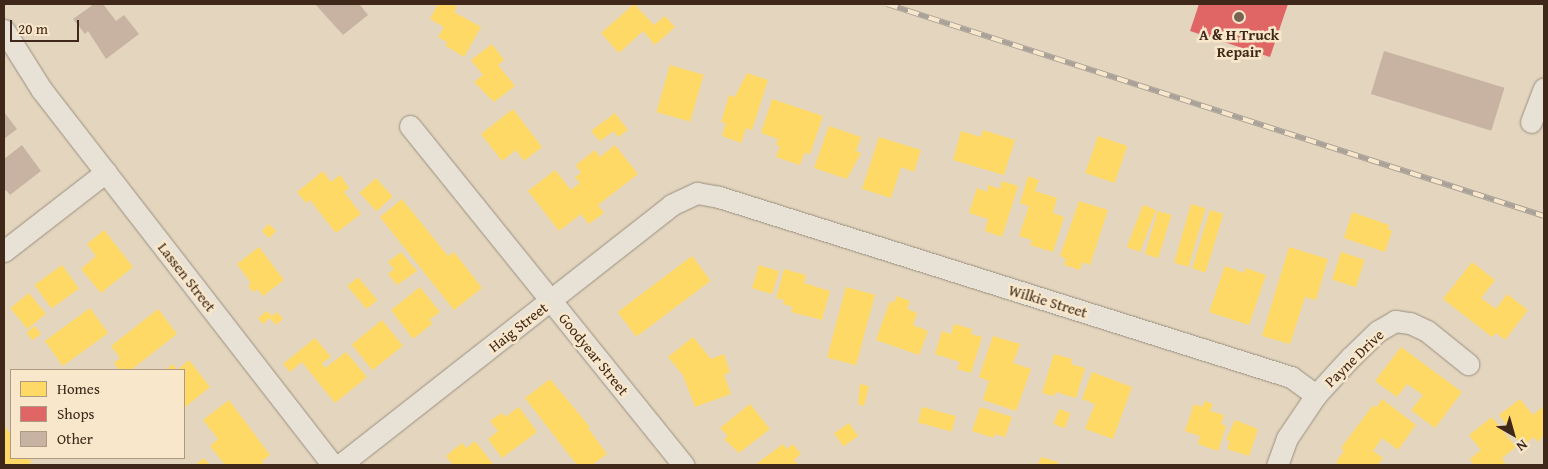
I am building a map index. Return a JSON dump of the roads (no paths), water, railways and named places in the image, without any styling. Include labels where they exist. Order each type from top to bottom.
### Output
[{"type":"street","name":"Lassen Street","points":[[4,30],[41,89]]},
{"type":"street","name":"Lassen Street","points":[[4,48],[41,89],[332,465]]},
{"type":"street","points":[[1531,122],[1544,88]]},
{"type":"street","name":"Goodyear Street","points":[[410,126],[684,465]]},
{"type":"street","points":[[4,251],[106,172]]},
{"type":"street","name":"Haig Street","points":[[340,465],[552,301],[671,205],[697,193]]},
{"type":"street","name":"Wilkie Street","points":[[697,193],[719,197],[1291,377],[1316,395]]},
{"type":"street","name":"Payne Drive","points":[[1316,395],[1378,331],[1395,321],[1410,323],[1427,331],[1468,364]]},
{"type":"street","points":[[1277,465],[1287,438],[1316,395]]},
{"type":"railway","points":[[887,4],[1544,216]]},
{"type":"place","name":"A & H Truck Repair","points":[[1239,17]]}]
